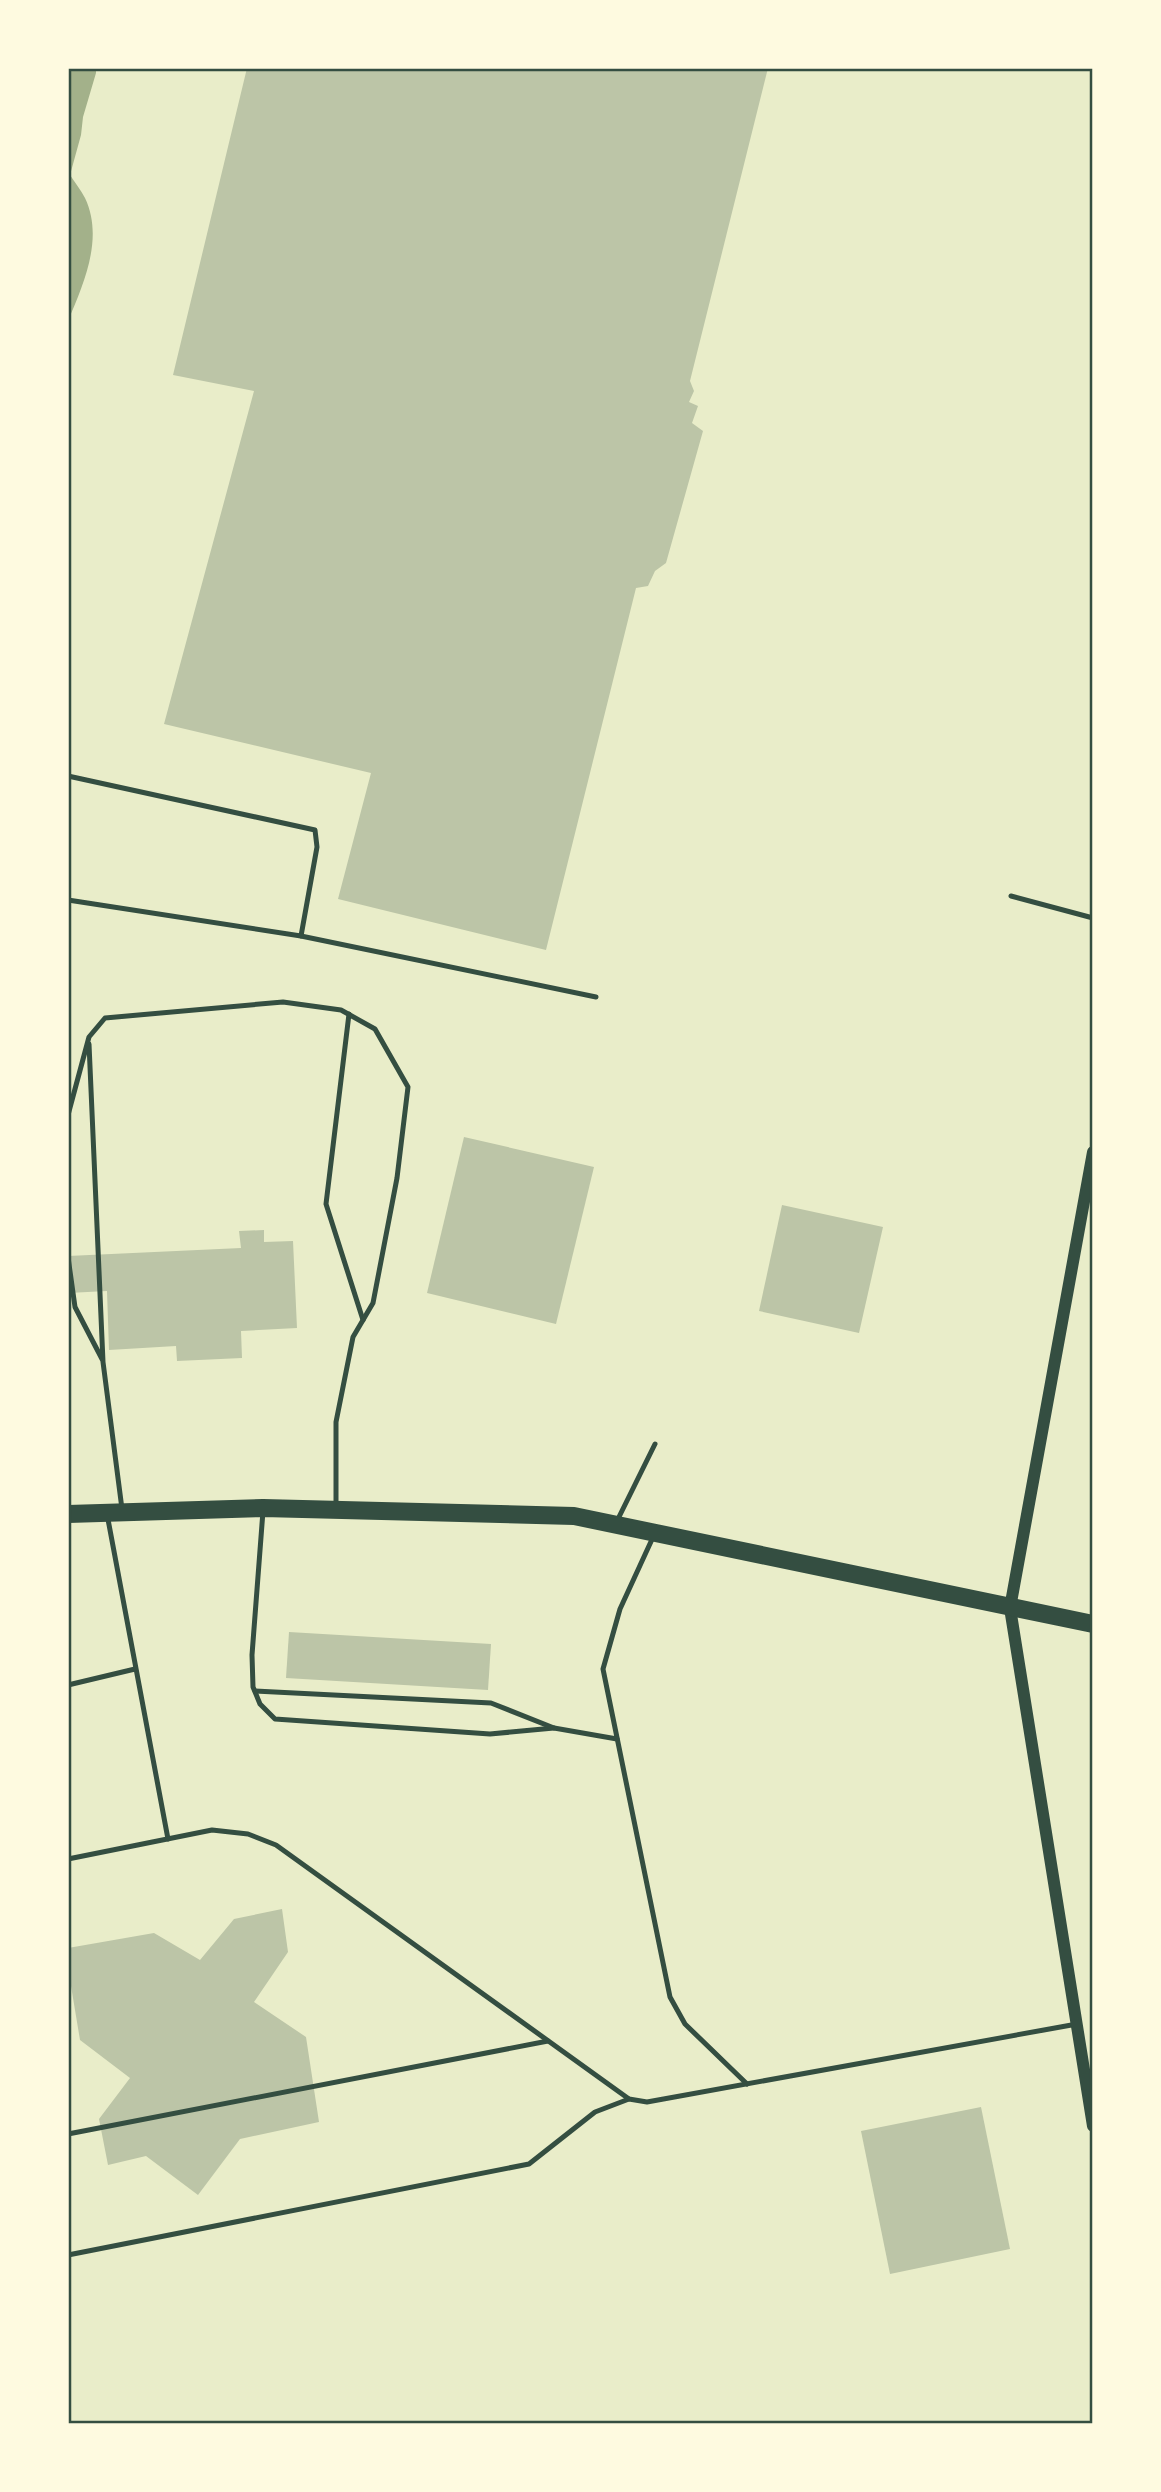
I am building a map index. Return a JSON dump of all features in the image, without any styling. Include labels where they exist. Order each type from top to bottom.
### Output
[{"type":"main road","points":[[68,1514],[263,1508],[574,1516],[1093,1624]]},
{"type":"street","points":[[1093,1152],[1010,1608],[1093,2126]]},
{"type":"lane","points":[[68,776],[315,830],[317,847],[301,936]]},
{"type":"lane","points":[[1011,896],[1093,918]]},
{"type":"lane","points":[[68,900],[301,936],[596,997]]},
{"type":"lane","points":[[68,1115],[89,1037],[105,1018],[283,1002],[341,1010],[375,1029],[408,1087],[397,1178],[373,1303],[353,1337],[336,1422],[336,1509]]},
{"type":"lane","points":[[349,1014],[326,1204],[363,1320]]},
{"type":"lane","points":[[89,1037],[103,1362],[115,1511],[135,1669],[167,1839]]},
{"type":"lane","points":[[68,1256],[75,1307],[103,1362]]},
{"type":"lane","points":[[616,1523],[655,1444]]},
{"type":"lane","points":[[263,1508],[252,1655],[255,1691],[260,1704],[275,1719],[490,1734],[554,1728]]},
{"type":"lane","points":[[655,1531],[620,1609],[603,1670],[670,1997],[685,2024],[747,2084]]},
{"type":"lane","points":[[68,1685],[135,1669]]},
{"type":"lane","points":[[255,1691],[491,1703],[554,1728],[617,1738]]},
{"type":"lane","points":[[68,1859],[212,1830],[248,1834],[276,1844],[629,2099],[647,2102],[1077,2024]]},
{"type":"lane","points":[[68,2134],[548,2041]]},
{"type":"lane","points":[[68,2255],[529,2164],[595,2112],[629,2099]]},
{"type":"shaded area","points":[[68,68],[96,68],[96,73],[70,175],[85,198],[90,213],[92,244],[90,260],[68,321]]},
{"type":"building","points":[[247,68],[768,68],[690,381],[694,391],[689,402],[698,406],[692,423],[703,431],[666,563],[655,571],[648,586],[636,588],[546,950],[338,899],[371,773],[164,724],[254,391],[173,375]]},
{"type":"building","points":[[464,1137],[594,1167],[556,1324],[427,1293]]},
{"type":"building","points":[[782,1205],[883,1227],[859,1333],[759,1311]]},
{"type":"building","points":[[264,1230],[264,1242],[293,1241],[297,1328],[241,1331],[242,1358],[177,1361],[176,1346],[109,1350],[107,1291],[68,1293],[68,1256],[241,1248],[239,1231]]},
{"type":"building","points":[[289,1632],[491,1644],[488,1690],[286,1678]]},
{"type":"building","points":[[282,1909],[288,1952],[254,2002],[306,2037],[319,2122],[240,2139],[198,2195],[146,2156],[108,2165],[99,2119],[130,2078],[80,2040],[68,1968],[68,1948],[154,1933],[200,1960],[234,1919]]},
{"type":"building","points":[[981,2107],[1010,2249],[890,2274],[861,2131]]}]
